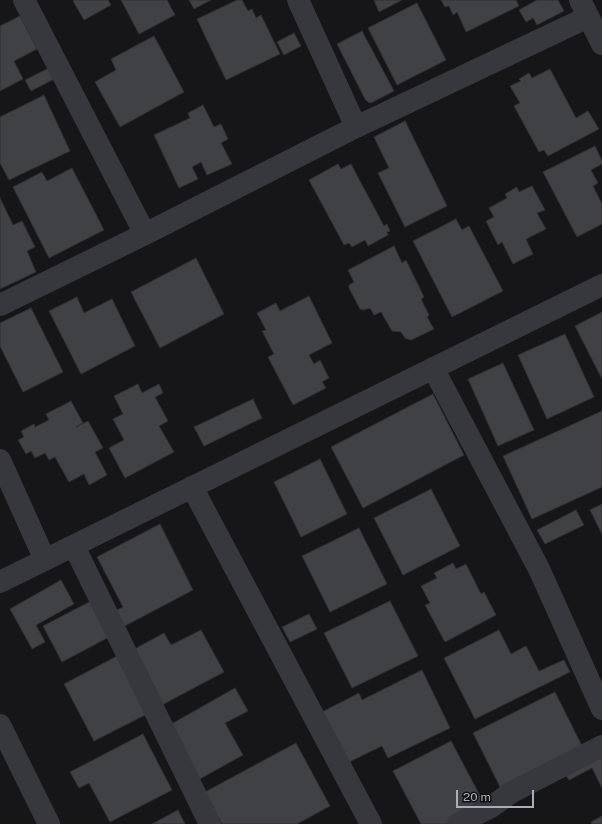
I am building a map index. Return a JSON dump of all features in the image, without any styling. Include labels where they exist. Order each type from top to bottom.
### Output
[{"type":"street","points":[[24,0],[145,234]]},
{"type":"street","points":[[298,0],[356,127]]},
{"type":"street","points":[[0,305],[145,234],[356,127],[584,8],[602,44]]},
{"type":"street","points":[[0,582],[602,285]]},
{"type":"street","points":[[433,368],[539,569],[602,709]]},
{"type":"street","points":[[0,460],[45,560]]},
{"type":"street","points":[[192,487],[371,824]]},
{"type":"street","points":[[74,546],[210,824]]},
{"type":"street","points":[[0,725],[49,824]]},
{"type":"street","points":[[458,824],[491,807],[512,792],[602,746]]},
{"type":"building","points":[[108,0],[111,5],[84,20],[73,1]]},
{"type":"building","points":[[121,0],[167,0],[175,15],[139,34]]},
{"type":"building","points":[[189,0],[211,0],[194,9]]},
{"type":"building","points":[[237,0],[242,0],[248,11],[252,9],[256,18],[261,15],[280,54],[226,80],[197,19]]},
{"type":"building","points":[[374,0],[402,0],[379,12]]},
{"type":"building","points":[[441,0],[516,0],[519,6],[466,32],[457,12],[453,15],[449,6],[445,7]]},
{"type":"building","points":[[537,0],[558,0],[564,11],[537,25],[533,18],[526,22],[519,10]]},
{"type":"building","points":[[417,3],[446,60],[397,85],[368,28]]},
{"type":"building","points":[[20,16],[37,49],[14,61],[23,79],[0,91],[0,26]]},
{"type":"building","points":[[362,31],[394,91],[369,103],[365,99],[337,44]]},
{"type":"building","points":[[294,33],[301,46],[284,55],[277,42]]},
{"type":"building","points":[[154,36],[184,92],[120,127],[95,82],[116,70],[111,59]]},
{"type":"building","points":[[51,67],[56,78],[31,91],[25,80]]},
{"type":"building","points":[[550,69],[576,118],[588,111],[599,129],[548,156],[544,150],[539,152],[514,106],[520,103],[510,86],[521,81],[519,79],[529,73],[532,78]]},
{"type":"building","points":[[44,95],[70,151],[9,180],[0,163],[0,117]]},
{"type":"building","points":[[203,105],[214,127],[221,124],[228,139],[221,143],[232,164],[207,175],[201,162],[192,167],[198,179],[179,188],[154,135],[190,118],[188,113]]},
{"type":"building","points":[[405,121],[447,206],[405,227],[378,173],[389,168],[374,137]]},
{"type":"building","points":[[595,146],[602,164],[591,170],[598,183],[593,186],[602,204],[602,224],[577,237],[543,172]]},
{"type":"building","points":[[338,164],[341,169],[351,164],[384,226],[387,224],[390,231],[387,232],[388,235],[368,246],[365,240],[352,247],[349,243],[344,245],[309,180]]},
{"type":"building","points":[[72,168],[104,230],[49,258],[13,187],[42,172],[47,181]]},
{"type":"building","points":[[532,186],[545,210],[537,213],[546,229],[526,239],[533,254],[513,264],[502,242],[498,245],[486,221],[494,217],[489,208],[507,198],[505,194],[517,187],[519,192]]},
{"type":"building","points":[[0,198],[13,225],[22,221],[35,247],[27,251],[36,272],[0,289]]},
{"type":"building","points":[[456,219],[462,230],[469,226],[503,291],[452,317],[413,241]]},
{"type":"building","points":[[394,246],[402,263],[406,260],[424,297],[421,299],[429,315],[427,317],[434,329],[411,340],[405,338],[401,332],[392,331],[381,312],[374,315],[370,308],[364,310],[360,309],[349,288],[349,285],[354,282],[348,270]]},
{"type":"building","points":[[196,258],[224,314],[160,348],[131,292]]},
{"type":"building","points":[[309,296],[332,343],[309,355],[314,364],[320,360],[329,378],[322,382],[326,388],[293,405],[268,357],[274,354],[262,331],[266,330],[257,313],[276,303],[280,311]]},
{"type":"building","points":[[77,297],[84,313],[112,299],[135,346],[81,374],[49,311]]},
{"type":"building","points":[[31,308],[63,372],[23,392],[0,346],[0,323]]},
{"type":"building","points":[[602,312],[602,379],[575,326]]},
{"type":"building","points":[[565,334],[594,397],[547,419],[518,355]]},
{"type":"building","points":[[503,363],[534,430],[498,446],[468,379]]},
{"type":"building","points":[[138,384],[142,393],[159,384],[163,393],[155,397],[168,421],[159,426],[174,452],[125,478],[109,448],[124,440],[113,419],[123,414],[114,396]]},
{"type":"building","points":[[433,394],[464,455],[363,508],[331,447]]},
{"type":"building","points":[[253,399],[262,418],[204,446],[194,427]]},
{"type":"building","points":[[71,401],[83,423],[76,427],[88,421],[103,448],[95,452],[107,475],[89,485],[84,474],[69,482],[55,457],[49,460],[45,453],[35,458],[31,451],[26,454],[18,440],[24,437],[21,431],[34,424],[35,427],[49,420],[46,414]]},
{"type":"building","points":[[602,411],[602,487],[532,519],[503,456]]},
{"type":"building","points":[[320,459],[347,514],[301,537],[274,482]]},
{"type":"building","points":[[431,489],[460,546],[403,575],[374,518]]},
{"type":"building","points":[[602,504],[602,534],[590,510]]},
{"type":"building","points":[[576,510],[584,525],[545,544],[537,530]]},
{"type":"building","points":[[160,524],[193,590],[121,628],[113,612],[123,607],[97,557]]},
{"type":"building","points":[[359,528],[387,584],[330,612],[302,556]]},
{"type":"building","points":[[453,563],[456,569],[466,564],[481,594],[484,592],[496,615],[445,642],[425,605],[430,603],[421,586],[437,578],[434,573]]},
{"type":"building","points":[[61,580],[74,604],[36,625],[45,642],[32,649],[10,609]]},
{"type":"building","points":[[93,600],[111,636],[62,662],[43,626]]},
{"type":"building","points":[[390,601],[418,656],[352,688],[324,633]]},
{"type":"building","points":[[309,614],[317,629],[290,642],[282,627]]},
{"type":"building","points":[[201,630],[224,672],[160,706],[131,651],[164,633],[171,645]]},
{"type":"building","points":[[499,630],[511,654],[526,646],[539,671],[564,660],[570,672],[475,719],[444,658]]},
{"type":"building","points":[[119,655],[149,713],[94,741],[64,684]]},
{"type":"building","points":[[422,670],[450,728],[388,758],[382,746],[347,763],[322,712],[359,693],[362,700]]},
{"type":"building","points":[[235,688],[248,711],[225,723],[243,755],[198,780],[168,726]]},
{"type":"building","points":[[555,692],[584,750],[502,791],[473,733]]},
{"type":"building","points":[[143,734],[172,790],[110,822],[89,783],[79,788],[70,772]]},
{"type":"building","points":[[451,741],[485,805],[448,824],[421,824],[393,771]]},
{"type":"building","points":[[296,743],[330,806],[297,824],[222,824],[205,792]]},
{"type":"building","points":[[602,752],[602,788],[592,768],[569,780],[564,772]]},
{"type":"building","points":[[178,810],[185,824],[152,824]]},
{"type":"building","points":[[602,816],[602,824],[592,824],[591,822]]}]
